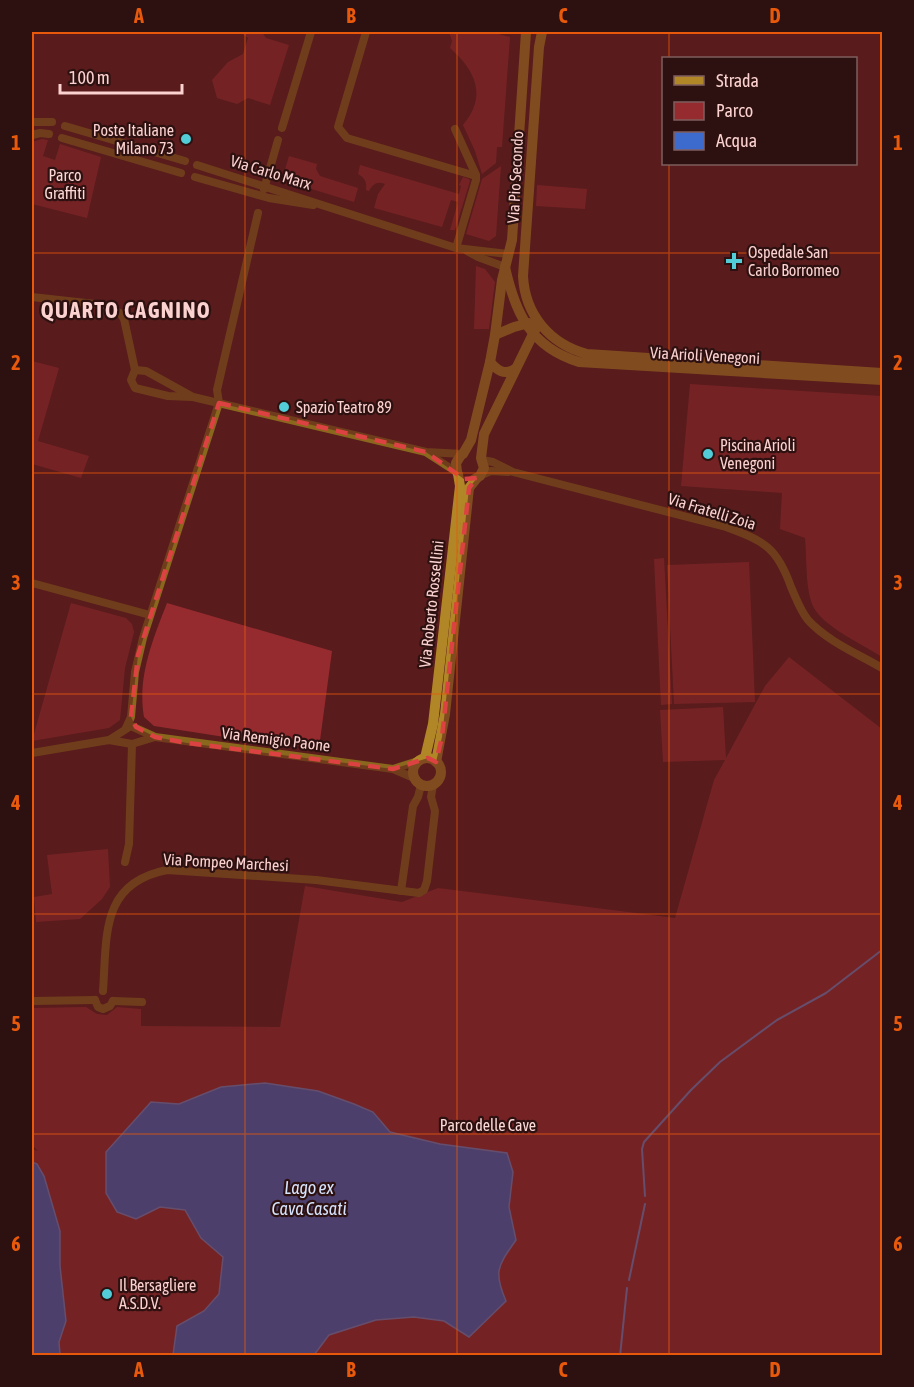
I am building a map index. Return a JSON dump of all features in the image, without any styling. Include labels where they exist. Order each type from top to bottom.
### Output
[{"type":"main road","name":"Via Pio Secondo","points":[[495,335],[515,212],[526,32]]},
{"type":"main road","name":"Via Pio Secondo","points":[[538,322],[525,296],[524,264],[536,79],[542,32]]},
{"type":"main road","points":[[520,121],[527,88],[530,82],[536,79]]},
{"type":"main road","points":[[517,162],[523,177],[530,183]]},
{"type":"main road","points":[[515,212],[528,211]]},
{"type":"main road","name":"Via Carlo Marx","points":[[508,254],[524,264]]},
{"type":"main road","name":"Via Carlo Marx","points":[[505,267],[524,264]]},
{"type":"main road","name":"Via Pio Secondo","points":[[505,267],[511,297],[524,323],[534,334]]},
{"type":"main road","points":[[495,335],[524,323],[538,322]]},
{"type":"main road","name":"Via Roberto Rossellini","points":[[422,783],[438,781],[441,774],[436,762],[445,714],[469,488],[484,468],[482,459],[484,434],[538,322]]},
{"type":"main road","name":"Via Arioli Venegoni","points":[[538,322],[558,341],[575,351],[587,354],[882,373]]},
{"type":"main road","name":"Via Arioli Venegoni","points":[[534,334],[558,353],[579,362],[882,380]]},
{"type":"main road","name":"Via Roberto Rossellini","points":[[422,760],[433,724],[460,486],[456,463],[471,440],[495,335]]},
{"type":"main road","points":[[490,362],[500,371],[515,369]]},
{"type":"main road","name":"Via Fratelli Zoia","points":[[462,455],[472,452],[482,459]]},
{"type":"main road","name":"Via Fratelli Zoia","points":[[458,473],[467,480],[478,477]]},
{"type":"main road","points":[[422,783],[412,770],[422,760],[436,762]]},
{"type":"street","points":[[282,128],[311,32]]},
{"type":"street","points":[[366,32],[338,127],[347,138],[476,176]]},
{"type":"street","points":[[32,122],[52,122]]},
{"type":"street","points":[[65,126],[185,161]]},
{"type":"street","points":[[456,131],[476,176],[456,248]]},
{"type":"street","points":[[32,135],[48,134]]},
{"type":"street","points":[[62,138],[181,173]]},
{"type":"street","points":[[262,196],[278,140]]},
{"type":"street","points":[[118,155],[122,143]]},
{"type":"street","name":"Via Carlo Marx","points":[[197,165],[456,248],[508,254]]},
{"type":"street","name":"Via Carlo Marx","points":[[195,177],[262,196],[336,208]]},
{"type":"street","points":[[132,743],[141,736],[132,717],[135,672],[150,615],[219,403],[217,390],[258,213]]},
{"type":"street","name":"Via Carlo Marx","points":[[466,250],[505,267]]},
{"type":"street","name":"Via Fratelli Zoia","points":[[32,297],[104,305],[120,313],[127,331],[135,370],[131,380],[135,388],[183,398],[193,397]]},
{"type":"street","name":"Via Fratelli Zoia","points":[[135,370],[146,371],[193,397],[426,452],[462,455]]},
{"type":"street","name":"Via Fratelli Zoia","points":[[426,452],[458,473]]},
{"type":"street","name":"Via Fratelli Zoia","points":[[482,459],[513,472]]},
{"type":"street","name":"Via Fratelli Zoia","points":[[478,477],[491,471],[513,472],[726,527],[755,539],[776,554],[796,601],[807,618],[831,637],[882,668]]},
{"type":"street","points":[[32,584],[150,615]]},
{"type":"street","points":[[132,717],[122,736],[132,743]]},
{"type":"street","points":[[109,740],[125,728],[137,728],[155,737]]},
{"type":"street","points":[[32,753],[109,740],[132,743],[155,737]]},
{"type":"street","name":"Via Remigio Paone","points":[[155,737],[393,769],[422,783]]},
{"type":"street","points":[[125,862],[129,844],[132,743]]},
{"type":"street","name":"Via Remigio Paone","points":[[393,769],[422,760]]},
{"type":"street","points":[[401,891],[413,806],[422,783]]},
{"type":"street","name":"Via Pompeo Marchesi","points":[[103,991],[108,928],[112,911],[127,888],[150,873],[167,870],[316,880],[419,893],[427,885],[435,811],[431,797],[422,783]]},
{"type":"street","points":[[103,991],[110,993],[112,1001],[110,1006],[103,1009],[98,1007],[95,1000],[97,994],[103,991]]},
{"type":"street","points":[[32,1001],[95,1000]]},
{"type":"street","points":[[112,1001],[142,1002]]},
{"type":"highlighted area","points":[[219,403],[426,452],[464,479],[477,478],[469,488],[442,737],[436,762],[428,758],[393,769],[187,743],[155,737],[136,727],[131,717],[138,655]]},
{"type":"green space","points":[[240,32],[262,32],[266,38],[289,45],[270,105],[248,98],[237,104],[217,98],[212,80],[228,62],[243,54],[248,38]]},
{"type":"green space","points":[[449,32],[491,32],[510,37],[502,147],[497,147],[496,163],[482,174],[463,125],[475,104],[475,84],[466,65],[450,48],[452,41]]},
{"type":"green space","name":"Parco Graffiti","points":[[48,140],[43,156],[55,160],[60,144],[101,157],[87,218],[32,204],[32,142]]},
{"type":"green space","points":[[289,156],[317,164],[316,169],[320,176],[358,188],[354,202],[282,180]]},
{"type":"green space","points":[[360,165],[459,194],[461,186],[459,185],[463,177],[469,179],[455,230],[450,230],[458,202],[451,200],[442,227],[374,208],[378,194],[385,184],[377,183],[369,191],[366,190],[365,180],[358,174]]},
{"type":"green space","points":[[501,166],[496,236],[489,241],[466,234],[482,179]]},
{"type":"green space","points":[[537,185],[587,189],[585,209],[536,206]]},
{"type":"green space","points":[[476,266],[485,269],[495,282],[489,329],[474,329]]},
{"type":"green space","points":[[32,361],[59,368],[38,441],[89,456],[81,478],[32,464]]},
{"type":"green space","points":[[690,384],[882,396],[882,657],[835,629],[814,608],[808,584],[805,538],[780,529],[782,493],[681,486]]},
{"type":"green space","points":[[664,558],[672,704],[661,705],[654,559]]},
{"type":"green space","points":[[749,562],[755,702],[674,704],[667,565]]},
{"type":"green space","points":[[71,603],[126,618],[132,624],[134,632],[125,668],[120,720],[109,728],[32,741]]},
{"type":"green space","points":[[167,603],[332,651],[319,748],[244,740],[154,726],[144,717],[143,687],[148,658]]},
{"type":"green space","name":"Parco delle Cave","points":[[789,657],[882,729],[882,1355],[60,1355],[59,1342],[66,1321],[60,1266],[60,1231],[37,1164],[32,1162],[32,1149],[38,1151],[32,1145],[32,1008],[86,1007],[97,1014],[107,1015],[117,1007],[141,1009],[141,1026],[280,1027],[305,886],[402,902],[438,888],[675,918],[714,780],[725,760],[663,762],[660,710],[723,707],[726,758],[765,686]]},
{"type":"green space","points":[[108,849],[110,887],[102,899],[80,919],[36,922],[34,897],[52,894],[47,855]]},
{"type":"water","name":"Lago ex Cava Casati","points":[[265,1083],[318,1091],[354,1104],[373,1112],[390,1132],[440,1144],[507,1153],[513,1172],[509,1207],[516,1240],[499,1269],[500,1282],[506,1301],[469,1337],[444,1321],[414,1317],[376,1320],[329,1335],[314,1355],[173,1355],[177,1326],[204,1311],[219,1294],[223,1257],[201,1238],[185,1210],[160,1207],[136,1219],[117,1212],[106,1193],[106,1152],[151,1102],[179,1104],[221,1087]]},
{"type":"water","points":[[32,1162],[37,1164],[44,1176],[60,1231],[60,1266],[66,1321],[59,1342],[60,1355],[32,1355]]},
{"type":"waterway","points":[[645,1196],[642,1149],[644,1142],[691,1090],[720,1062],[777,1020],[826,993],[882,950]]},
{"type":"waterway","points":[[629,1280],[645,1204]]},
{"type":"waterway","points":[[620,1356],[627,1288]]},
{"type":"place","name":"Poste Italiane Milano 73","points":[[186,139]]},
{"type":"place","name":"Ospedale San Carlo Borromeo","points":[[734,261]]},
{"type":"place","name":"Spazio Teatro 89","points":[[284,407]]},
{"type":"place","name":"Piscina Arioli Venegoni","points":[[708,454]]},
{"type":"place","name":"Il Bersagliere A.S.D.V.","points":[[107,1294]]},
{"type":"district","name":"QUARTO CAGNINO","points":[[126,310]]}]
